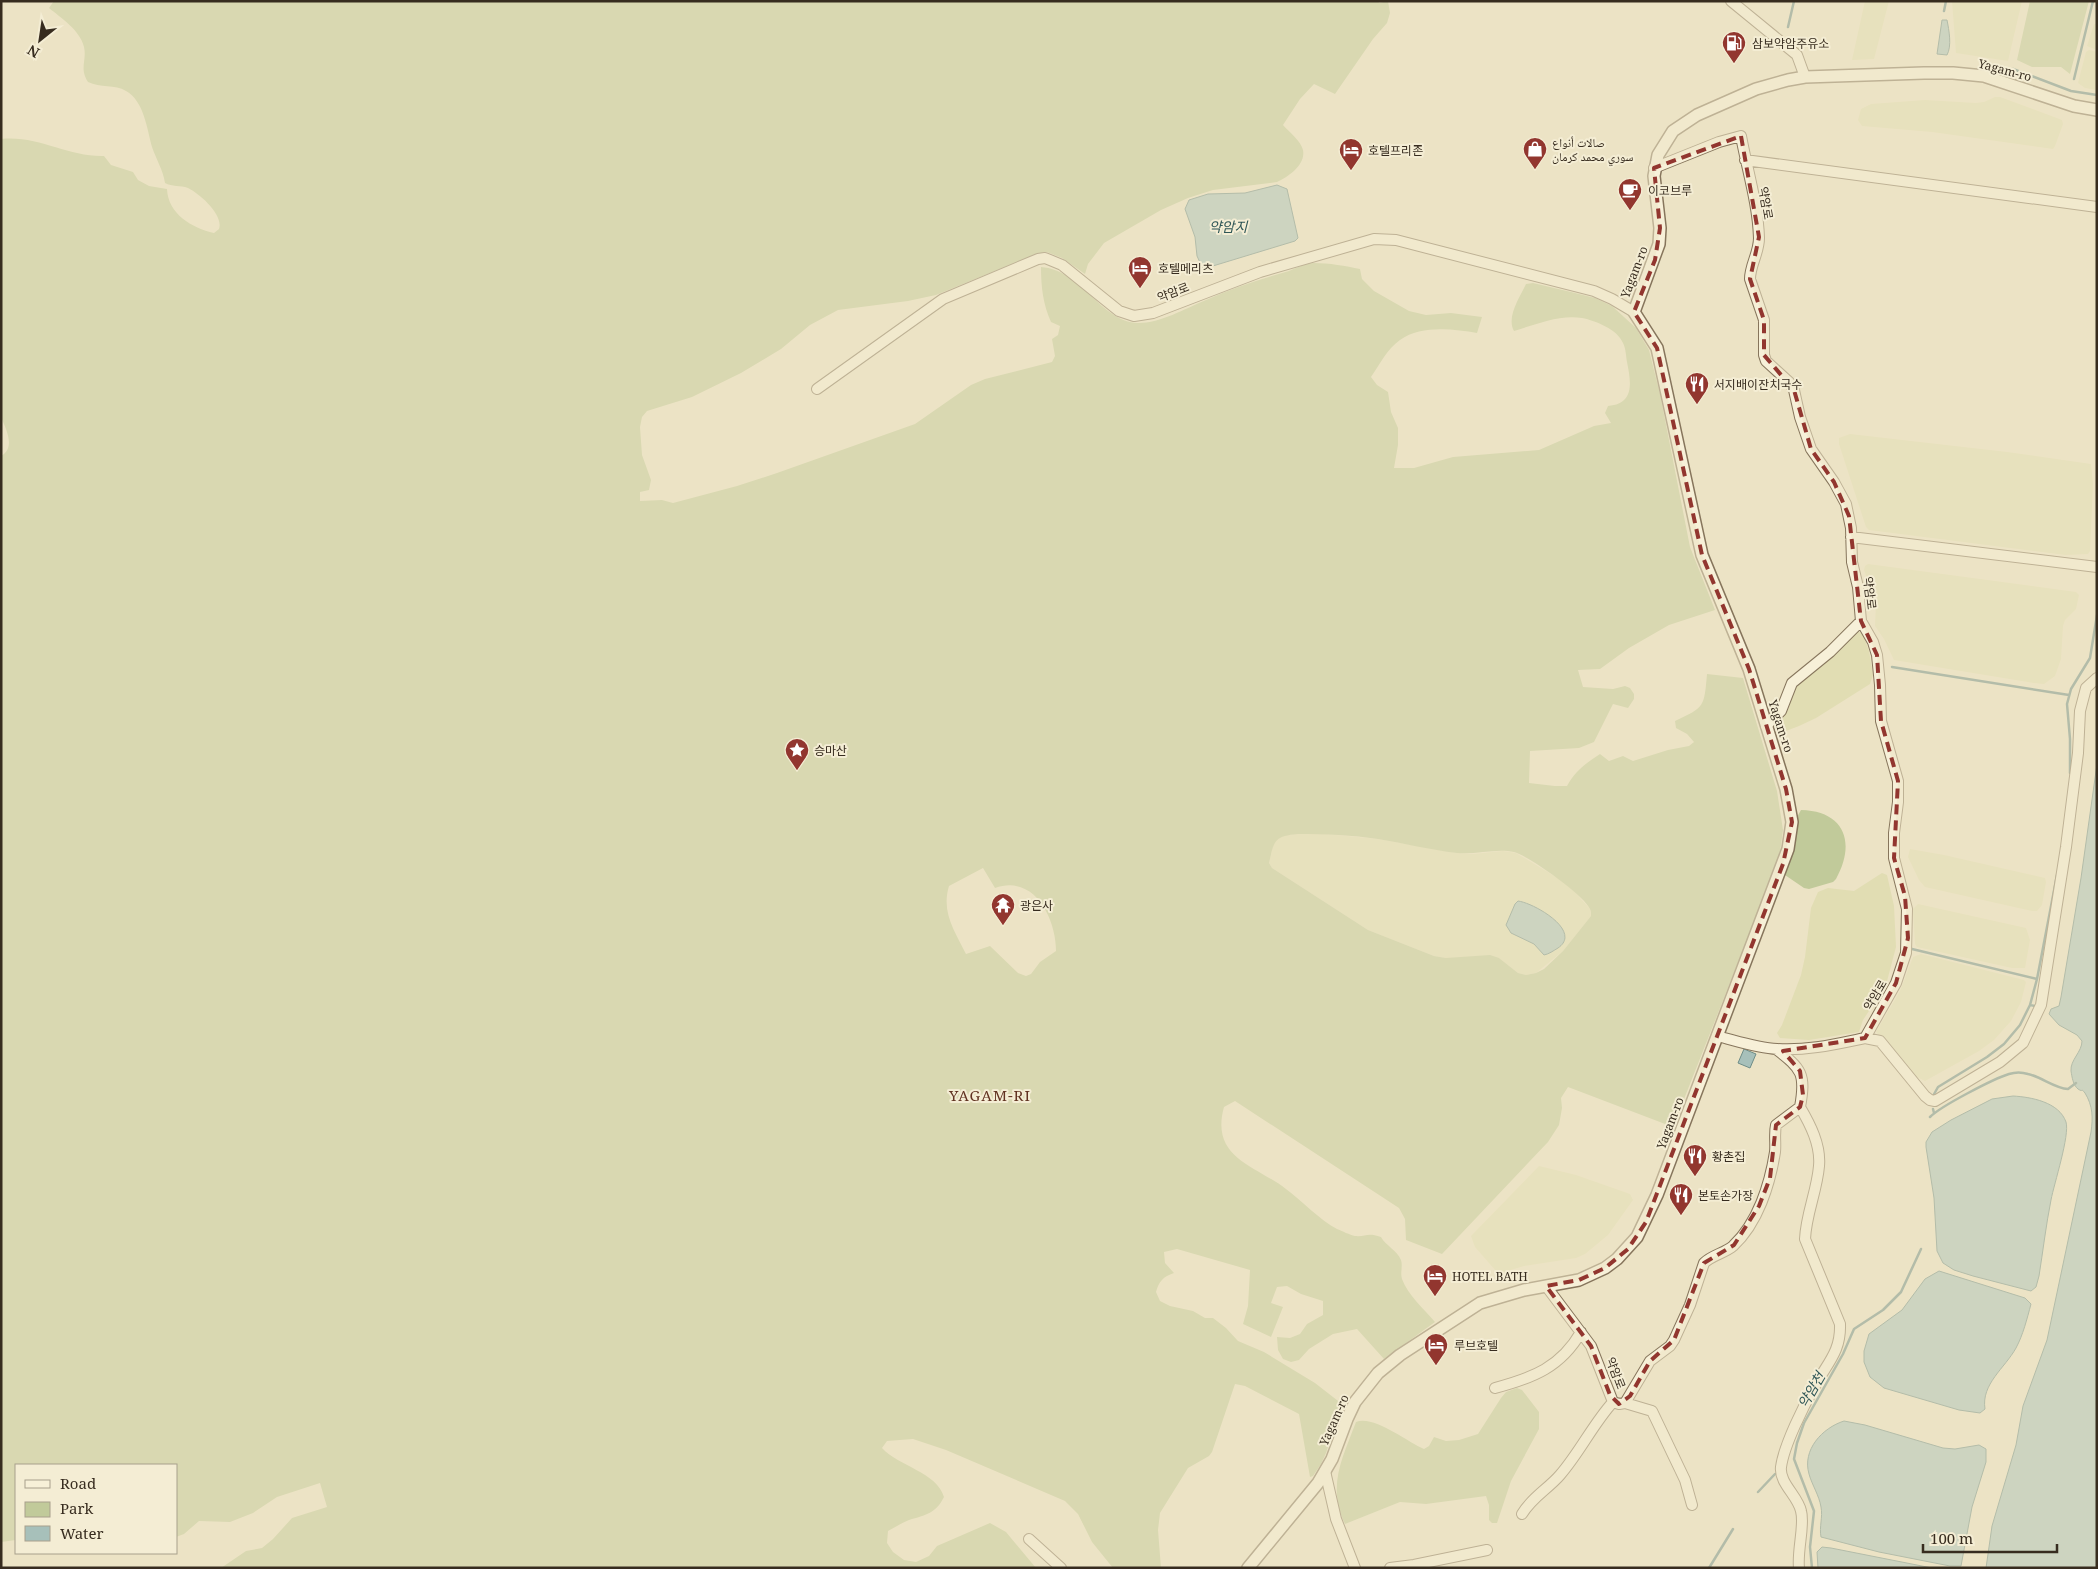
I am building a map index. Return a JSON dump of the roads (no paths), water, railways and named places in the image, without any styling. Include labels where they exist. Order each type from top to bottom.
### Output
[{"type":"street","points":[[1732,1],[1793,51],[1801,63],[1805,77]]},
{"type":"street","name":"Yagam-ro","points":[[1248,1568],[1325,1472],[1356,1402],[1366,1386],[1387,1365],[1480,1303],[1507,1294],[1579,1280],[1605,1268],[1618,1259],[1637,1237],[1657,1195],[1783,864],[1790,837],[1791,811],[1786,789],[1748,669],[1702,555],[1657,348],[1634,312],[1659,244],[1660,228],[1654,168],[1664,143],[1673,131],[1685,122],[1756,90],[1805,77],[1970,74],[2015,85],[2074,106],[2097,110]]},
{"type":"street","name":"약암로","points":[[1654,168],[1718,142],[1741,136],[1759,237],[1759,247],[1750,273],[1750,280],[1764,320],[1764,355],[1766,361],[1789,382],[1794,390],[1800,417],[1811,450],[1834,482],[1846,504],[1861,621],[1873,642],[1877,655],[1881,721],[1898,781],[1894,858],[1905,896],[1908,925],[1906,954],[1896,983],[1865,1038]]},
{"type":"street","points":[[1745,160],[2097,207]]},
{"type":"street","name":"약암로","points":[[817,389],[943,299],[1028,262],[1045,258],[1053,260],[1069,269],[1119,311],[1126,314],[1142,315],[1165,309],[1260,272],[1374,239],[1396,240],[1594,291],[1634,312]]},
{"type":"street","points":[[1851,537],[2097,567]]},
{"type":"street","points":[[1766,726],[1781,711],[1792,683],[1830,652],[1861,621]]},
{"type":"street","points":[[1718,1036],[1776,1049],[1826,1046],[1865,1038],[1880,1041],[1925,1096],[1935,1101],[2000,1062],[2023,1043],[2041,1005],[2066,847],[2078,753],[2080,711],[2086,688],[2097,678]]},
{"type":"street","points":[[1624,1402],[1650,1362],[1670,1346],[1674,1340],[1690,1305],[1704,1263],[1734,1245],[1752,1220],[1765,1194],[1775,1150],[1776,1125],[1800,1107],[1803,1095],[1800,1071],[1793,1062],[1776,1049]]},
{"type":"street","points":[[1799,1568],[1798,1550],[1802,1512],[1784,1479],[1781,1467],[1789,1442],[1814,1387],[1839,1345],[1840,1335],[1840,1324],[1805,1239],[1805,1228],[1820,1166],[1820,1156],[1809,1122],[1800,1107]]},
{"type":"street","name":"약암로","points":[[1546,1286],[1591,1346],[1613,1402],[1619,1404],[1624,1402],[1652,1411],[1685,1480],[1692,1506]]},
{"type":"street","points":[[1495,1388],[1532,1376],[1558,1362],[1574,1345],[1581,1332]]},
{"type":"street","points":[[1522,1514],[1530,1501],[1560,1475],[1593,1426],[1613,1402]]},
{"type":"street","points":[[1325,1472],[1336,1519],[1355,1568]]},
{"type":"street","points":[[1029,1539],[1061,1568]]},
{"type":"street","points":[[1390,1568],[1487,1550]]},
{"type":"water","points":[[1942,20],[1947,20],[1949,28],[1950,43],[1947,55],[1937,54]]},
{"type":"water","name":"약암지","points":[[1277,185],[1287,189],[1298,238],[1295,241],[1203,269],[1197,256],[1195,237],[1185,209],[1189,200],[1208,194],[1245,193]]},
{"type":"water","points":[[2097,764],[2097,1568],[1986,1568],[1992,1526],[2016,1445],[2023,1406],[2047,1340],[2091,1132],[2092,1117],[2090,1103],[2083,1090],[2078,1089],[2075,1085],[2071,1071],[2072,1063],[2082,1041],[2077,1035],[2059,1025],[2049,1014],[2051,1009],[2059,1006],[2061,997],[2081,878]]},
{"type":"water","points":[[1518,901],[1544,912],[1561,926],[1565,934],[1564,941],[1558,948],[1544,955],[1534,944],[1511,933],[1506,925]]},
{"type":"water","points":[[1744,1049],[1756,1054],[1750,1068],[1738,1063]]},
{"type":"water","points":[[2013,1096],[2036,1099],[2051,1105],[2062,1115],[2067,1128],[2049,1209],[2039,1276],[2036,1287],[2031,1291],[1954,1270],[1943,1263],[1937,1251],[1934,1198],[1926,1147],[1926,1142],[1932,1132],[1951,1120],[1992,1099]]},
{"type":"water","points":[[1939,1271],[2025,1298],[2031,1304],[2025,1327],[2018,1343],[1990,1384],[1985,1400],[1985,1409],[1980,1413],[1959,1410],[1884,1388],[1870,1377],[1864,1362],[1864,1351],[1869,1334],[1902,1310],[1925,1279]]},
{"type":"water","points":[[1844,1421],[1865,1425],[1943,1448],[1955,1449],[1979,1445],[1986,1449],[1986,1462],[1972,1507],[1961,1566],[1950,1566],[1879,1552],[1821,1537],[1821,1507],[1809,1474],[1808,1457],[1821,1435],[1836,1424]]},
{"type":"water","points":[[1822,1547],[1932,1568],[1818,1568],[1817,1552]]},
{"type":"waterway","points":[[1788,27],[1794,1]]},
{"type":"waterway","points":[[1944,11],[1946,1]]},
{"type":"waterway","points":[[2074,79],[2093,1]]},
{"type":"waterway","points":[[2013,69],[2071,91],[2097,95]]},
{"type":"waterway","points":[[2070,773],[2067,704],[2071,689],[2090,658],[2097,615]]},
{"type":"waterway","points":[[1892,667],[2069,695]]},
{"type":"waterway","points":[[2030,1005],[2037,979],[2057,875]]},
{"type":"waterway","points":[[1912,949],[2037,979]]},
{"type":"waterway","points":[[1933,1096],[1938,1087],[1987,1057],[2004,1044],[2020,1025],[2030,1005],[2035,1006]]},
{"type":"waterway","name":"약암천","points":[[1930,1117],[1968,1093],[2011,1073],[2026,1073],[2058,1087],[2068,1089],[2076,1083]]},
{"type":"waterway","name":"약암천","points":[[1933,1109],[1934,1113]]},
{"type":"waterway","name":"약암천","points":[[1812,1568],[1810,1547],[1814,1511],[1794,1459],[1797,1443],[1804,1423],[1843,1354],[1854,1329],[1883,1310],[1901,1292],[1921,1249]]},
{"type":"waterway","points":[[1758,1492],[1775,1474]]},
{"type":"waterway","points":[[1709,1568],[1733,1529]]},
{"type":"place","name":"삼보약암주유소","points":[[1734,64]]},
{"type":"place","name":"صالات أنواع سوري محمد كرمان","points":[[1535,170]]},
{"type":"place","name":"호텔프리존","points":[[1351,171]]},
{"type":"place","name":"이코브루","points":[[1630,211]]},
{"type":"place","name":"호텔메리츠","points":[[1140,289]]},
{"type":"place","name":"서지배이잔치국수","points":[[1697,405]]},
{"type":"place","name":"승마산","points":[[797,771]]},
{"type":"place","name":"광은사","points":[[1003,926]]},
{"type":"place","name":"황촌집","points":[[1695,1177]]},
{"type":"place","name":"본토손가장","points":[[1681,1216]]},
{"type":"place","name":"HOTEL BATH","points":[[1435,1297]]},
{"type":"place","name":"루브호텔","points":[[1436,1366]]},
{"type":"district","name":"YAGAM-RI","points":[[990,1095]]}]
